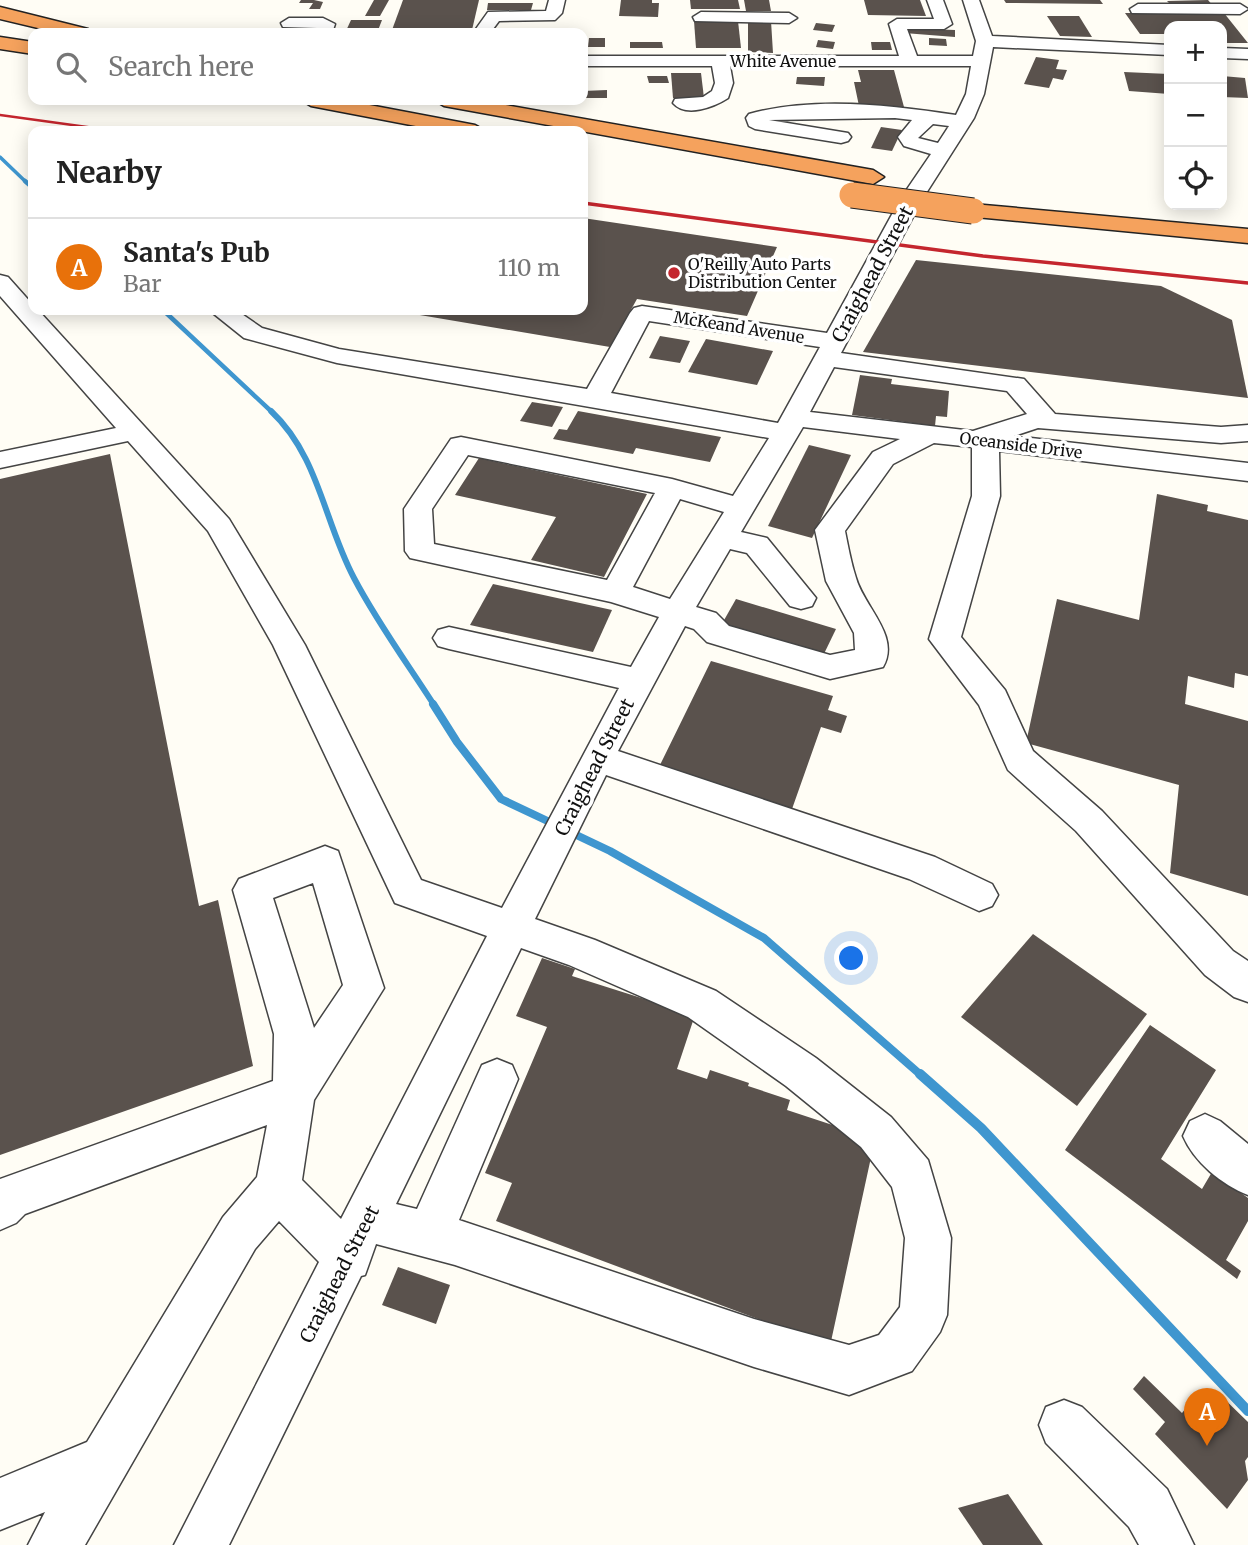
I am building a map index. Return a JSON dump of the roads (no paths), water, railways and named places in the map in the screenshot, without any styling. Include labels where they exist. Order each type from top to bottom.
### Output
[{"type":"highway","points":[[0,16],[56,28]]},
{"type":"highway","points":[[0,42],[28,46]]},
{"type":"highway","points":[[338,105],[449,126]]},
{"type":"highway","points":[[472,105],[873,177],[973,200],[1248,236]]},
{"type":"highway","points":[[826,191],[852,195],[1248,214]]},
{"type":"street","points":[[486,28],[494,16],[549,16],[554,13],[556,0]]},
{"type":"street","points":[[784,0],[799,61]]},
{"type":"street","points":[[910,61],[897,24],[944,24],[935,0]]},
{"type":"street","points":[[1138,9],[1242,10]]},
{"type":"street","points":[[701,16],[789,18]]},
{"type":"street","points":[[942,19],[979,30]]},
{"type":"street","points":[[289,22],[323,23],[327,24],[326,28]]},
{"type":"street","name":"White Avenue","points":[[588,61],[910,61],[979,30],[1094,46],[1164,50]]},
{"type":"street","name":"Craighead Street","points":[[201,1545],[593,766],[671,622],[791,425],[912,198],[961,122],[975,94],[979,30]]},
{"type":"street","points":[[1094,46],[1103,63]]},
{"type":"street","points":[[1227,53],[1248,54]]},
{"type":"street","points":[[682,103],[706,103],[721,94],[724,83],[712,61]]},
{"type":"street","points":[[841,137],[762,125],[756,118],[765,113],[895,112],[922,123]]},
{"type":"street","points":[[823,121],[961,122]]},
{"type":"street","points":[[922,123],[908,137],[911,142],[943,151]]},
{"type":"street","points":[[0,282],[28,313]]},
{"type":"street","name":"McKeand Avenue","points":[[594,398],[642,313],[1015,384],[1046,420]]},
{"type":"street","points":[[29,315],[219,526],[289,645],[408,892],[517,916],[581,952],[702,1003],[801,1072],[876,1132],[912,1176],[925,1225],[928,1238],[923,1315],[895,1354],[849,1370],[754,1343],[429,1236],[357,1239],[278,1188]]},
{"type":"street","name":"Oceanside Drive","points":[[228,315],[253,333],[337,356],[594,398],[791,425],[929,434],[1248,472]]},
{"type":"street","points":[[1248,433],[1221,435],[1046,420],[1028,421],[980,440],[986,496],[945,639],[993,699],[1020,760],[1089,821],[1219,963],[1248,984]]},
{"type":"street","points":[[0,460],[134,432]]},
{"type":"street","points":[[671,622],[705,621],[718,634],[830,667],[872,659],[870,633],[841,581],[830,530],[883,458],[929,434]]},
{"type":"street","points":[[722,652],[615,592],[420,551],[418,509],[461,445],[672,488],[742,508]]},
{"type":"street","points":[[615,592],[672,488]]},
{"type":"street","points":[[724,538],[757,545],[801,598]]},
{"type":"street","points":[[449,638],[639,681]]},
{"type":"street","points":[[593,766],[922,868],[978,895]]},
{"type":"street","points":[[5,1202],[294,1094],[364,988],[325,862],[252,890],[295,1034],[294,1094],[278,1188],[239,1233],[55,1545]]},
{"type":"street","points":[[429,1236],[497,1079]]},
{"type":"street","points":[[1205,1136],[1248,1173]]},
{"type":"street","points":[[1063,1425],[1148,1508],[1167,1545]]},
{"type":"street","points":[[0,1504],[105,1460]]},
{"type":"waterway","points":[[0,157],[27,183]]},
{"type":"waterway","points":[[168,315],[272,412]]},
{"type":"waterway","points":[[272,412],[300,448],[354,578],[434,705]]},
{"type":"waterway","points":[[433,704],[457,742],[501,799],[556,825]]},
{"type":"waterway","points":[[570,832],[610,851],[764,938],[922,1076]]},
{"type":"waterway","points":[[920,1074],[981,1128],[1248,1411]]},
{"type":"railway","points":[[0,115],[80,126]]},
{"type":"railway","points":[[588,204],[983,256],[1248,283]]},
{"type":"place","name":"O'Reilly Auto Parts Distribution Center","points":[[674,273]]},
{"type":"place","name":"Santa's Pub","points":[[1207,1446]]}]
